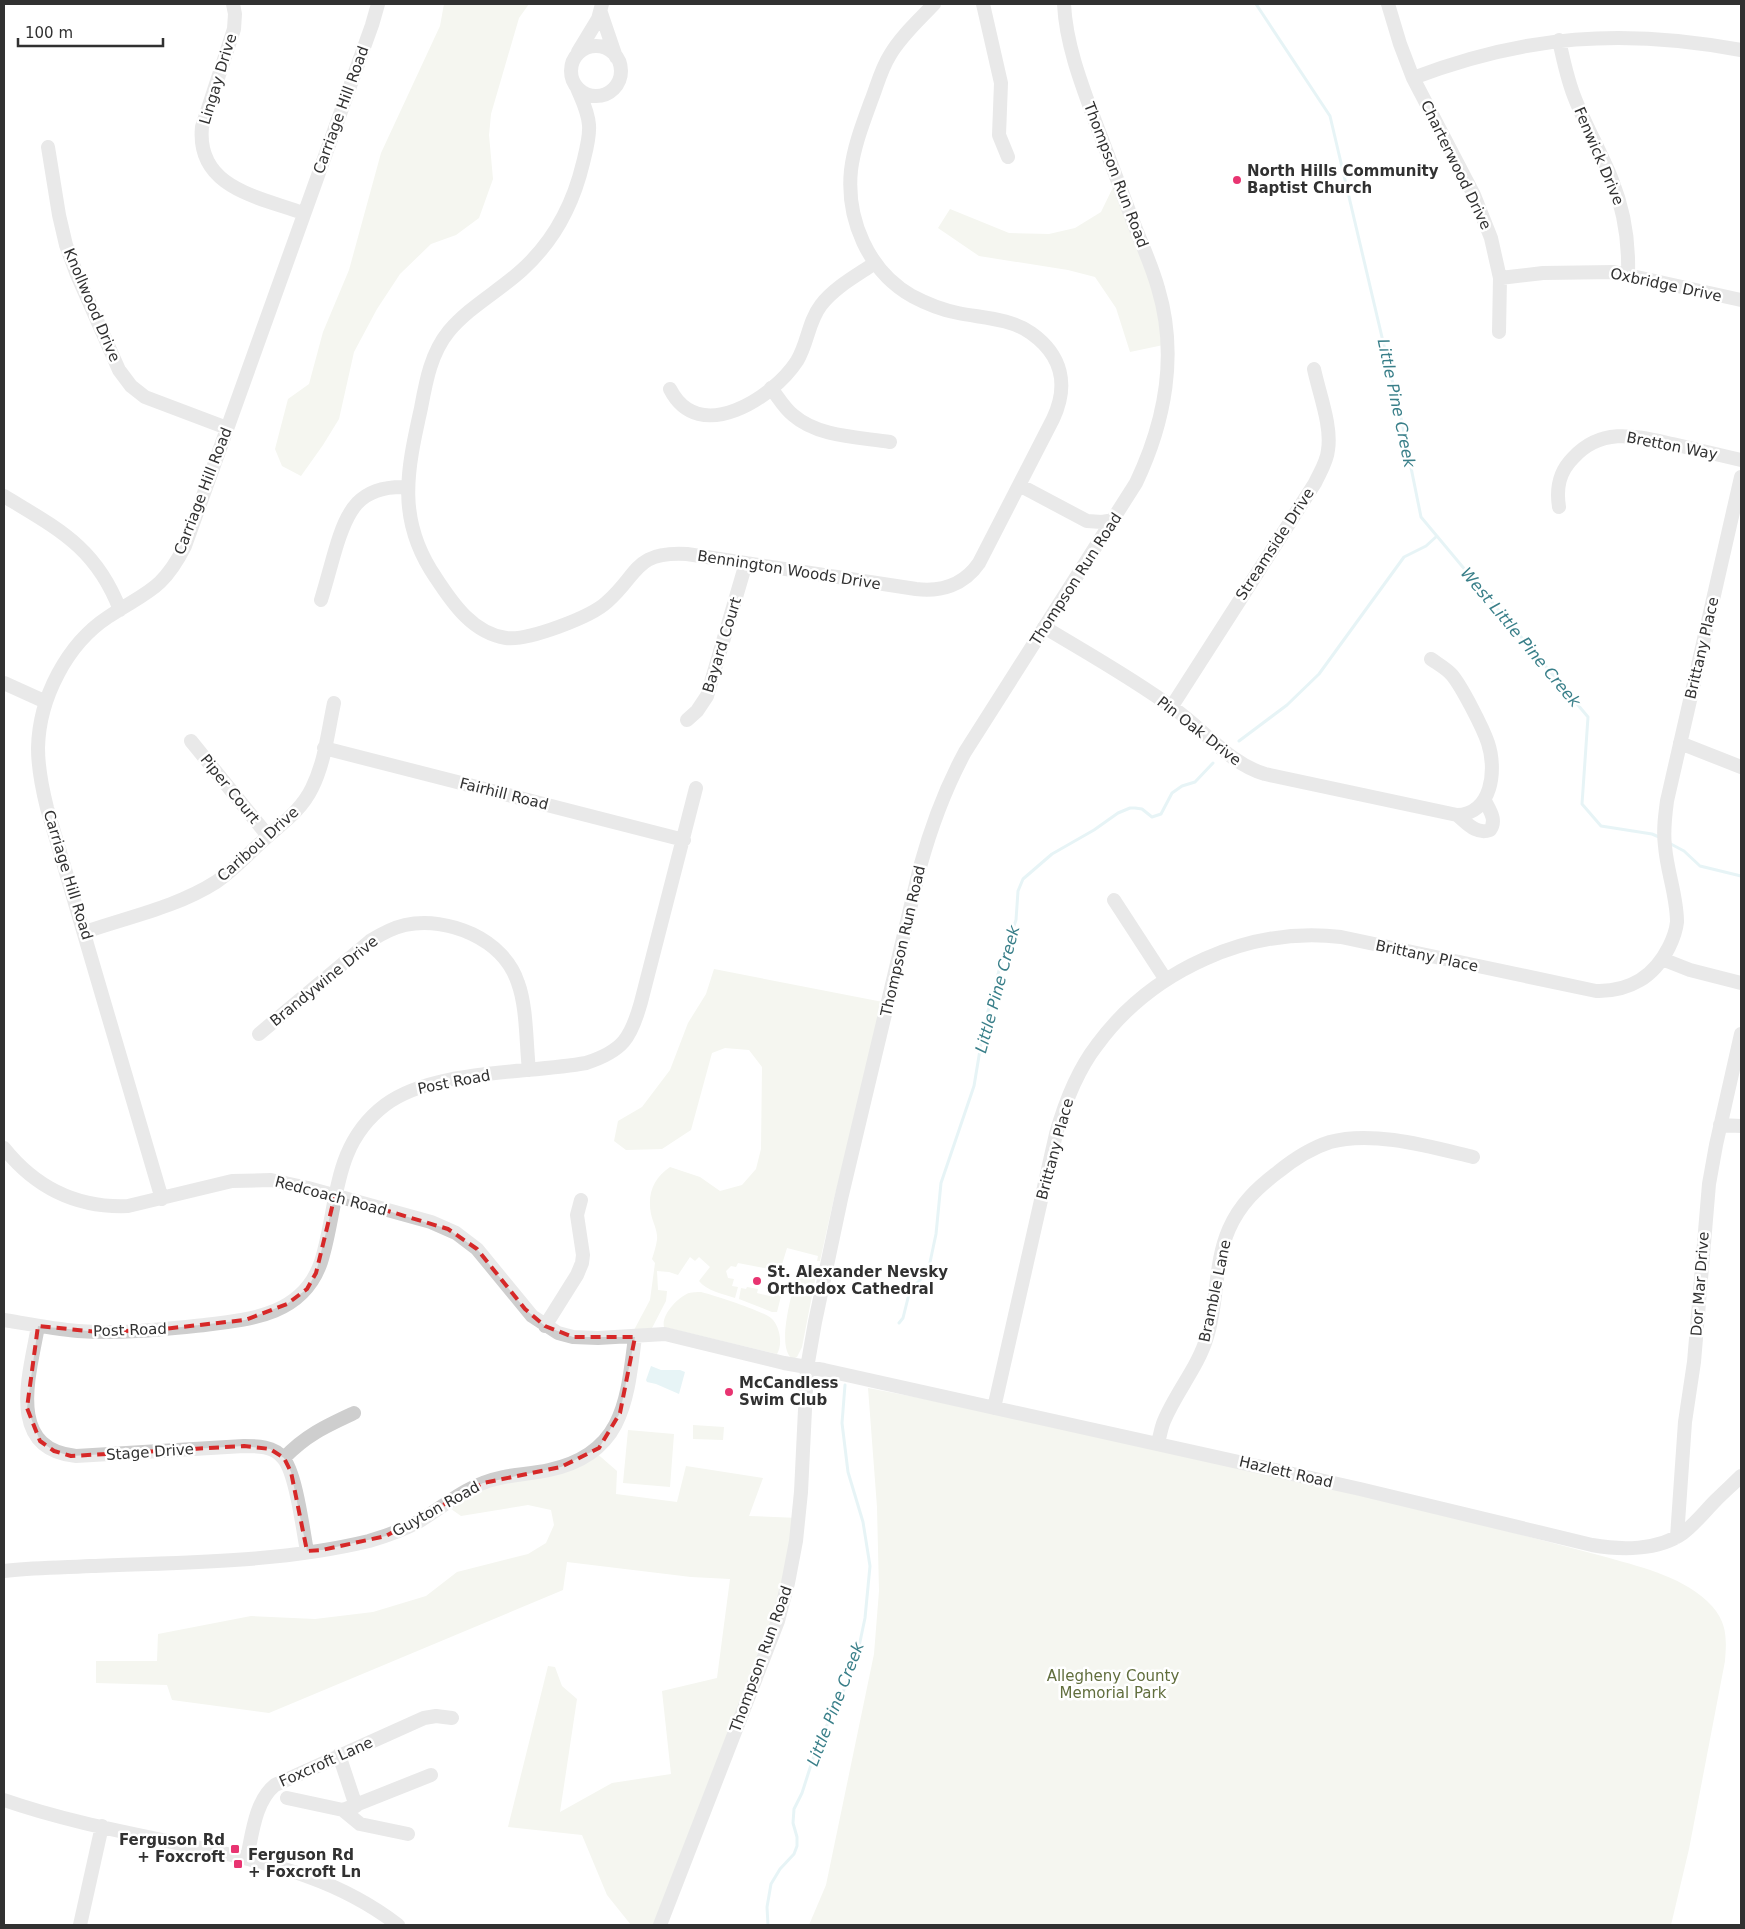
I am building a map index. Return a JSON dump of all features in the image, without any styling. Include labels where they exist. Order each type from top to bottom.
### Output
[{"type":"street","name":"Lingay Drive","points":[[233,4],[234,29],[202,127],[201,140],[204,154],[213,171],[230,186],[303,213]]},
{"type":"street","name":"Carriage Hill Road","points":[[162,1199],[47,808],[40,776],[38,738],[46,702],[64,663],[77,644],[100,622],[155,588],[164,580],[177,561],[191,529],[378,4]]},
{"type":"street","name":"Bennington Woods Drive","points":[[601,8],[590,34],[571,65],[570,73],[585,104],[589,126],[585,157],[575,193],[553,235],[522,270],[455,325],[439,346],[423,396],[409,468],[407,487],[414,536],[426,562],[456,606],[467,618],[481,628],[500,637],[530,636],[592,612],[606,603],[640,565],[656,556],[687,554],[926,590],[946,588],[964,579],[976,568],[1053,419],[1061,398],[1061,375],[1051,352],[1035,336],[1018,326],[949,311],[920,301],[894,283],[875,263],[860,233],[852,207],[851,186],[853,157],[862,124],[887,60],[906,34],[934,4]]},
{"type":"street","points":[[983,4],[1001,82],[1000,139],[1008,157]]},
{"type":"street","name":"Thompson Run Road","points":[[660,1925],[778,1621],[788,1583],[799,1518],[807,1368],[820,1295],[841,1199],[920,867],[932,824],[947,787],[965,752],[1136,484],[1153,444],[1163,405],[1168,344],[1158,288],[1081,84],[1067,34],[1064,4]]},
{"type":"street","name":"Charterwood Drive","points":[[1388,4],[1413,78],[1480,209],[1495,250],[1500,278],[1499,332]]},
{"type":"street","name":"Bennington Woods Drive","points":[[589,126],[598,107],[617,86],[621,76],[620,64],[616,57],[601,8]]},
{"type":"street","points":[[1413,78],[1464,61],[1559,40],[1604,37],[1647,38],[1707,44],[1741,50]]},
{"type":"street","name":"Fenwick Drive","points":[[1559,40],[1575,98],[1613,181],[1620,203],[1626,238],[1628,274]]},
{"type":"street","points":[[576,56],[584,49],[595,46],[608,49],[616,57]]},
{"type":"street","points":[[577,88],[584,94],[592,96],[608,94]]},
{"type":"street","name":"Knollwood Drive","points":[[48,147],[66,245],[119,370],[131,386],[144,397],[227,428]]},
{"type":"street","points":[[670,389],[675,398],[687,409],[696,413],[712,415],[735,410],[771,388],[788,372],[799,356],[813,318],[824,302],[842,286],[875,263]]},
{"type":"street","name":"Oxbridge Drive","points":[[1500,278],[1574,271],[1628,274],[1741,300]]},
{"type":"street","name":"Streamside Drive","points":[[1172,706],[1315,483],[1323,467],[1327,457],[1329,439],[1314,369]]},
{"type":"street","points":[[771,388],[789,412],[807,425],[827,432],[890,442]]},
{"type":"street","name":"Bretton Way","points":[[1559,507],[1558,486],[1568,462],[1590,443],[1606,437],[1645,438],[1741,460]]},
{"type":"street","name":"Brittany Place","points":[[994,1408],[1056,1134],[1069,1094],[1083,1066],[1104,1035],[1138,1002],[1166,980],[1189,966],[1230,950],[1261,941],[1302,936],[1341,938],[1596,991],[1619,990],[1634,984],[1647,976],[1662,959],[1674,937],[1677,920],[1664,839],[1667,801],[1741,477]]},
{"type":"street","points":[[1018,485],[1087,521],[1102,522],[1114,520]]},
{"type":"street","points":[[321,600],[343,524],[354,506],[365,496],[378,490],[390,487],[407,487]]},
{"type":"street","points":[[4,496],[45,521],[78,545],[92,559],[105,578],[120,610]]},
{"type":"street","points":[[1087,521],[1094,530],[1097,546]]},
{"type":"street","name":"Bayard Court","points":[[687,720],[697,711],[707,696],[746,563]]},
{"type":"street","name":"Pin Oak Drive","points":[[1044,626],[1172,706],[1234,759],[1256,772],[1457,815],[1480,832],[1490,830],[1492,827],[1493,818],[1485,801]]},
{"type":"street","points":[[1431,659],[1450,672],[1455,679],[1489,744],[1492,766],[1489,789],[1485,801],[1472,813],[1457,815]]},
{"type":"street","points":[[4,683],[46,702]]},
{"type":"street","name":"Caribou Drive","points":[[85,932],[198,892],[225,875],[296,812],[314,786],[334,703]]},
{"type":"street","name":"Piper Court","points":[[191,742],[268,836]]},
{"type":"street","points":[[1680,743],[1741,767]]},
{"type":"street","name":"Fairhill Road","points":[[324,748],[684,840]]},
{"type":"street","name":"Post Road","points":[[4,1320],[79,1331],[135,1331],[245,1320],[268,1314],[300,1296],[314,1278],[323,1252],[344,1160],[361,1128],[377,1112],[395,1098],[433,1083],[586,1063],[608,1054],[628,1037],[636,1020],[696,788]]},
{"type":"street","points":[[1114,900],[1166,980]]},
{"type":"street","name":"Brandywine Drive","points":[[259,1034],[370,941],[384,933],[407,925],[437,925],[466,932],[486,942],[500,954],[515,975],[521,990],[529,1070]]},
{"type":"street","points":[[1662,959],[1703,974],[1741,983]]},
{"type":"street","name":"Dor Mar Drive","points":[[1677,1537],[1685,1422],[1694,1362],[1709,1184],[1720,1124],[1741,1034]]},
{"type":"street","points":[[1720,1124],[1741,1126]]},
{"type":"street","name":"Bramble Lane","points":[[1158,1443],[1164,1421],[1196,1363],[1206,1340],[1223,1250],[1229,1229],[1244,1203],[1259,1186],[1307,1152],[1322,1145],[1344,1139],[1374,1138],[1473,1157]]},
{"type":"street","name":"Redcoach Road","points":[[4,1148],[17,1164],[37,1182],[71,1199],[89,1204],[114,1206],[142,1204],[220,1184],[260,1179],[286,1182],[431,1222],[456,1233],[477,1249],[526,1309],[544,1326],[566,1335],[580,1338],[635,1337]]},
{"type":"street","points":[[544,1326],[577,1276],[582,1263],[583,1255],[577,1220],[581,1200]]},
{"type":"street","name":"Stage Drive","points":[[38,1326],[26,1408],[36,1436],[45,1446],[54,1451],[81,1456],[256,1446],[270,1449],[284,1458]]},
{"type":"street","points":[[635,1337],[655,1333],[665,1334],[807,1368]]},
{"type":"street","name":"Guyton Road","points":[[4,1571],[224,1561],[347,1545],[386,1536],[419,1521],[458,1494],[478,1484],[503,1477],[561,1467],[594,1451],[608,1439],[620,1413],[628,1387],[635,1337]]},
{"type":"street","name":"Hazlett Road","points":[[807,1368],[1158,1443],[1608,1548],[1647,1546],[1677,1537],[1694,1524],[1741,1476]]},
{"type":"street","points":[[307,1551],[291,1472],[284,1458],[298,1442],[314,1432],[354,1413]]},
{"type":"street","name":"Foxcroft Lane","points":[[247,1858],[261,1804],[268,1791],[279,1782],[424,1718],[436,1716],[452,1718]]},
{"type":"street","points":[[339,1755],[350,1808],[360,1824],[408,1834]]},
{"type":"street","points":[[287,1798],[350,1808],[431,1775]]},
{"type":"street","points":[[4,1800],[31,1809],[247,1858],[294,1871],[334,1886],[370,1906],[398,1925]]},
{"type":"street","points":[[80,1925],[102,1826]]},
{"type":"highlighted area","points":[[335,1195],[448,1229],[477,1249],[525,1309],[545,1326],[573,1337],[635,1337],[620,1413],[599,1448],[561,1467],[483,1483],[386,1536],[322,1550],[307,1551],[291,1472],[284,1458],[270,1449],[244,1446],[71,1456],[54,1451],[40,1441],[27,1408],[38,1326],[98,1332],[154,1330],[245,1320],[287,1304],[307,1289],[316,1273]]},
{"type":"green space","points":[[444,4],[529,4],[519,18],[491,114],[489,135],[493,179],[479,218],[456,235],[431,244],[400,274],[377,309],[354,352],[339,419],[301,476],[282,466],[275,449],[288,399],[309,384],[323,332],[349,270],[381,153],[440,26]]},
{"type":"green space","points":[[1117,179],[1134,225],[1168,344],[1130,352],[1116,308],[1095,277],[1068,270],[979,256],[938,228],[950,209],[1009,233],[1049,234],[1075,228],[1101,212]]},
{"type":"green space","points":[[714,969],[888,1003],[834,1198],[820,1261],[817,1261],[818,1256],[787,1248],[780,1271],[738,1263],[736,1267],[731,1266],[726,1271],[728,1278],[734,1279],[732,1286],[738,1287],[735,1298],[716,1292],[702,1284],[699,1281],[710,1267],[699,1257],[695,1261],[690,1257],[678,1275],[657,1271],[658,1290],[667,1291],[666,1301],[652,1328],[634,1330],[650,1300],[655,1263],[652,1259],[657,1237],[651,1214],[650,1199],[656,1181],[670,1167],[700,1177],[720,1191],[742,1185],[756,1169],[761,1149],[762,1067],[749,1050],[725,1048],[712,1053],[691,1130],[662,1149],[626,1150],[614,1141],[618,1121],[642,1107],[670,1070],[688,1023],[706,994]]},
{"type":"green space","points":[[801,1269],[813,1270],[816,1275],[802,1347],[797,1357],[793,1359],[788,1353],[785,1344],[785,1332],[792,1293],[797,1274]]},
{"type":"green space","points":[[747,1287],[758,1289],[757,1293],[774,1297],[776,1290],[782,1292],[777,1312],[772,1312],[739,1299],[741,1288],[746,1289]]},
{"type":"green space","points":[[701,1292],[748,1307],[771,1318],[777,1326],[780,1335],[780,1345],[777,1354],[664,1327],[665,1317],[675,1302],[689,1293]]},
{"type":"green space","name":"Allegheny County Memorial Park","points":[[868,1388],[1210,1461],[1499,1529],[1657,1572],[1684,1584],[1696,1592],[1714,1608],[1722,1622],[1726,1644],[1725,1661],[1689,1849],[1671,1925],[809,1925],[826,1885],[874,1654],[879,1591],[877,1507]]},
{"type":"green space","points":[[693,1425],[724,1427],[723,1440],[693,1439]]},
{"type":"green space","points":[[628,1430],[674,1434],[670,1487],[623,1483]]},
{"type":"green space","points":[[594,1451],[617,1471],[616,1494],[677,1502],[686,1466],[763,1478],[749,1516],[799,1518],[788,1583],[660,1925],[631,1925],[607,1895],[582,1835],[508,1827],[548,1666],[555,1667],[562,1686],[577,1699],[560,1812],[612,1783],[671,1774],[662,1691],[717,1678],[730,1579],[691,1577],[567,1562],[563,1590],[269,1713],[172,1700],[167,1685],[96,1683],[96,1661],[157,1661],[158,1634],[251,1616],[315,1619],[373,1612],[426,1596],[457,1572],[528,1554],[546,1543],[554,1525],[551,1510],[528,1505],[461,1516],[444,1504],[458,1494]]},
{"type":"water","points":[[651,1366],[661,1370],[680,1370],[685,1372],[679,1394],[647,1382]]},
{"type":"waterway","name":"Little Pine Creek","points":[[1256,4],[1330,116],[1401,418],[1421,517],[1588,717],[1582,804],[1601,826],[1652,834],[1659,837]]},
{"type":"waterway","name":"Little Pine Creek","points":[[1239,741],[1287,705],[1319,674],[1404,557],[1426,546],[1437,536]]},
{"type":"waterway","name":"Little Pine Creek","points":[[899,1323],[903,1318],[909,1294],[929,1267],[936,1234],[941,1183],[974,1086],[984,1026],[1000,967],[1016,920],[1018,891],[1023,879],[1052,854],[1094,830],[1118,813],[1135,808],[1142,809],[1152,817],[1161,814],[1172,793],[1182,786],[1195,782],[1213,763]]},
{"type":"waterway","name":"West Little Pine Creek","points":[[1669,843],[1684,851],[1700,866],[1741,876]]},
{"type":"waterway","name":"Little Pine Creek","points":[[768,1925],[767,1907],[771,1884],[780,1869],[794,1854],[797,1846],[797,1837],[793,1823],[794,1809],[802,1793],[818,1743],[841,1697],[857,1656],[865,1618],[870,1566],[863,1522],[848,1472],[842,1423],[845,1385]]},
{"type":"place","name":"North Hills Community Baptist Church","points":[[1237,180]]},
{"type":"place","name":"St. Alexander Nevsky Orthodox Cathedral","points":[[757,1281]]},
{"type":"place","name":"McCandless Swim Club","points":[[729,1392]]},
{"type":"place","name":"Ferguson Rd + Foxcroft","points":[[235,1849]]},
{"type":"place","name":"Ferguson Rd + Foxcroft Ln","points":[[238,1864]]}]
